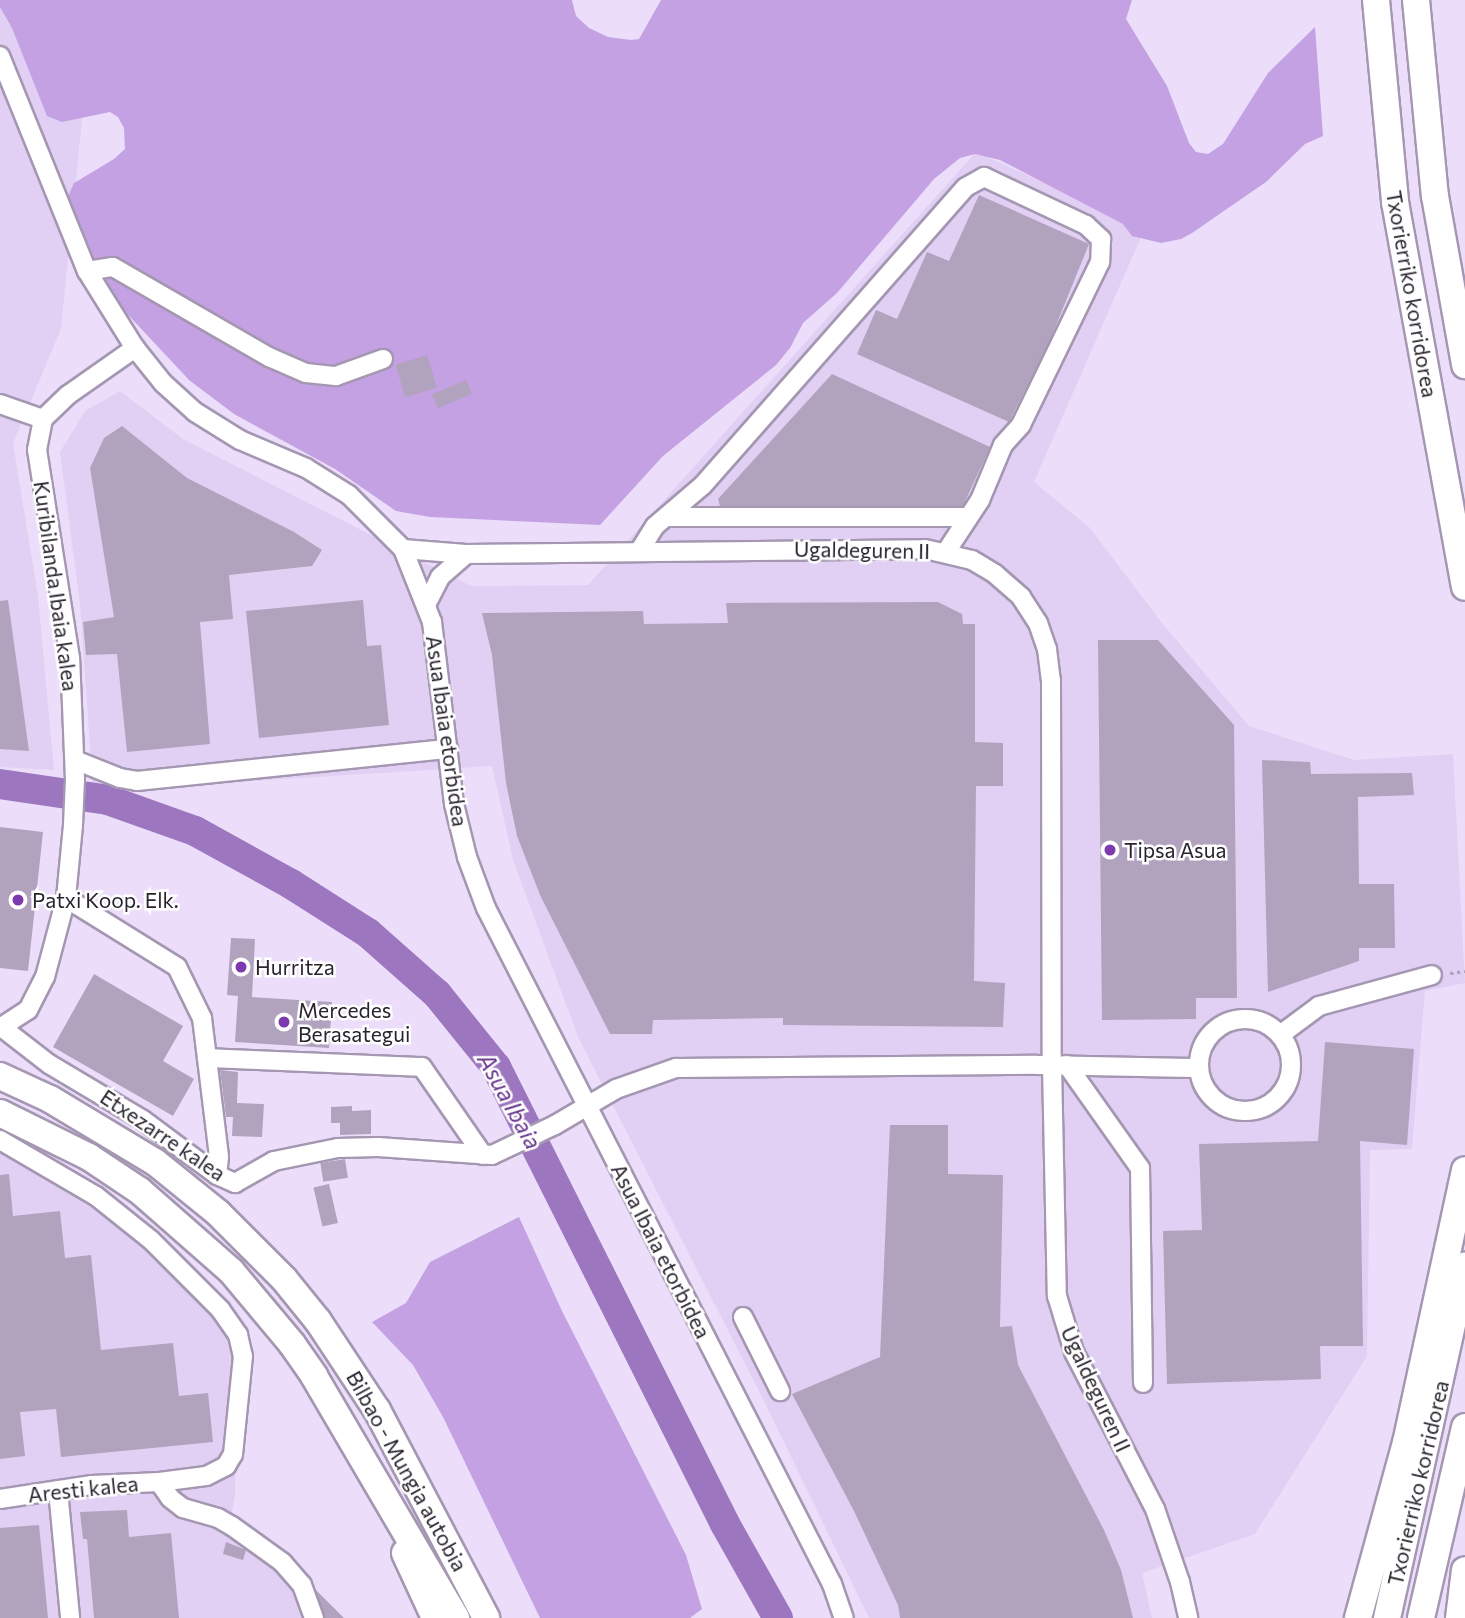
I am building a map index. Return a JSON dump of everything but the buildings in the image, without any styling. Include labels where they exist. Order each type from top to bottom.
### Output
[{"type":"highway","name":"Txorierriko korridorea","points":[[1376,0],[1395,202],[1465,587]]},
{"type":"highway","name":"Txorierriko korridorea","points":[[1416,0],[1435,196],[1465,365]]},
{"type":"highway","name":"Bilbao - Mungia autobia","points":[[0,1076],[50,1099],[155,1161],[218,1213],[284,1279],[318,1321],[377,1409],[485,1615]]},
{"type":"highway","name":"Bilbao - Mungia autobia","points":[[0,1113],[89,1157],[140,1191],[230,1271],[292,1344],[437,1580],[456,1618]]},
{"type":"highway","points":[[1358,1618],[1406,1443],[1465,1170]]},
{"type":"highway","name":"Txorierriko korridorea","points":[[1387,1618],[1465,1266]]},
{"type":"highway","name":"Txorierriko korridorea","points":[[1421,1618],[1465,1427]]},
{"type":"highway","points":[[370,1471],[435,1618]]},
{"type":"highway","points":[[1459,1618],[1465,1570]]},
{"type":"street","name":"Asua Ibaia etorbidea","points":[[0,56],[87,271],[135,348],[163,383],[195,412],[240,440],[306,468],[349,495],[403,549],[426,605],[434,634],[454,804],[463,844],[486,908],[832,1584],[844,1618]]},
{"type":"street","points":[[640,550],[655,526],[703,485],[966,187],[984,177],[1086,225],[1101,239],[1100,262],[1021,425],[1003,445],[979,500],[947,552]]},
{"type":"street","points":[[87,271],[113,267],[269,357],[306,373],[336,376],[383,359]]},
{"type":"street","points":[[0,404],[43,419],[68,395],[135,348]]},
{"type":"street","name":"Kuribilanda Ibaia kalea","points":[[2,1026],[28,1010],[38,996],[56,946],[66,898],[73,825],[75,760],[70,658],[37,450],[43,419]]},
{"type":"street","points":[[668,517],[968,517]]},
{"type":"street","name":"Ugaldeguren II","points":[[403,549],[466,554],[640,550],[925,549],[972,560],[1010,586],[1038,623],[1047,649],[1051,693],[1060,1065],[1055,1266],[1063,1321],[1074,1352],[1155,1509],[1180,1582],[1188,1618]]},
{"type":"street","points":[[426,605],[440,577],[466,554]]},
{"type":"street","points":[[75,760],[120,778],[137,781],[449,749]]},
{"type":"street","points":[[66,898],[177,967],[202,1018],[219,1157],[217,1175]]},
{"type":"street","points":[[1280,1035],[1328,1002],[1432,975]]},
{"type":"street","points":[[1256,1020],[1280,1035],[1290,1057],[1289,1080],[1281,1094],[1269,1105],[1254,1111],[1238,1111],[1223,1107],[1210,1097],[1198,1068],[1205,1040],[1227,1022],[1256,1020]]},
{"type":"street","name":"Etxezarre kalea","points":[[2,1026],[49,1064],[143,1121],[217,1175],[235,1183],[274,1161],[338,1148],[378,1147],[483,1155],[504,1150],[589,1107]]},
{"type":"street","points":[[207,1058],[422,1067],[483,1155]]},
{"type":"street","points":[[589,1107],[616,1089],[676,1068],[1060,1065],[1198,1068]]},
{"type":"street","points":[[1060,1065],[1140,1168],[1143,1383]]},
{"type":"street","points":[[0,1140],[96,1196],[151,1240],[220,1309],[238,1335],[243,1356],[233,1454],[226,1466],[206,1476],[159,1482]]},
{"type":"street","points":[[743,1317],[780,1391]]},
{"type":"street","name":"Aresti kalea","points":[[0,1499],[58,1490],[159,1482],[170,1498],[183,1508],[218,1518],[282,1562],[302,1585],[314,1618]]},
{"type":"street","points":[[58,1490],[70,1618]]},
{"type":"shaded area","points":[[0,0],[94,0],[61,329],[13,443],[38,596],[54,770],[0,767]]},
{"type":"shaded area","points":[[0,0],[572,0],[576,16],[589,28],[608,37],[631,40],[639,39],[661,0],[1132,0],[1126,19],[1167,86],[1189,143],[1196,152],[1208,154],[1223,144],[1268,73],[1315,27],[1323,136],[1305,144],[1266,182],[1192,233],[1181,239],[1161,243],[1132,236],[1123,224],[1000,160],[975,154],[960,158],[934,179],[837,293],[803,323],[790,348],[776,365],[663,456],[600,525],[430,517],[396,511],[335,469],[234,414],[189,380],[118,304],[92,269],[66,201],[74,183],[114,159],[125,149],[124,128],[118,117],[110,112],[62,122],[47,116],[12,28],[0,7]]},
{"type":"shaded area","points":[[976,152],[1145,228],[1034,482],[1090,528],[1162,623],[1249,726],[1354,760],[1453,754],[1465,983],[1425,991],[1412,1149],[1370,1150],[1367,1356],[1255,1534],[1142,1573],[1152,1618],[869,1618],[762,1397],[578,1037],[513,860],[492,766],[93,791],[80,604],[60,452],[85,411],[120,391],[183,439],[471,586],[588,585]]},
{"type":"shaded area","points":[[0,1140],[96,1196],[238,1335],[235,1494],[229,1531],[290,1577],[307,1618],[0,1618]]},
{"type":"shaded area","points":[[519,1217],[562,1311],[686,1555],[702,1609],[690,1618],[540,1618],[443,1417],[413,1365],[372,1322],[406,1303],[430,1262]]},
{"type":"waterway","name":"Asua Ibaia","points":[[0,784],[108,800],[195,831],[291,884],[368,933],[437,994],[496,1067],[725,1524],[778,1618]]},
{"type":"place","name":"Tipsa Asua","points":[[1110,850]]},
{"type":"place","name":"Patxi Koop. Elk.","points":[[18,900]]},
{"type":"place","name":"Hurritza","points":[[241,967]]},
{"type":"place","name":"Mercedes Berasategui","points":[[284,1022]]}]
